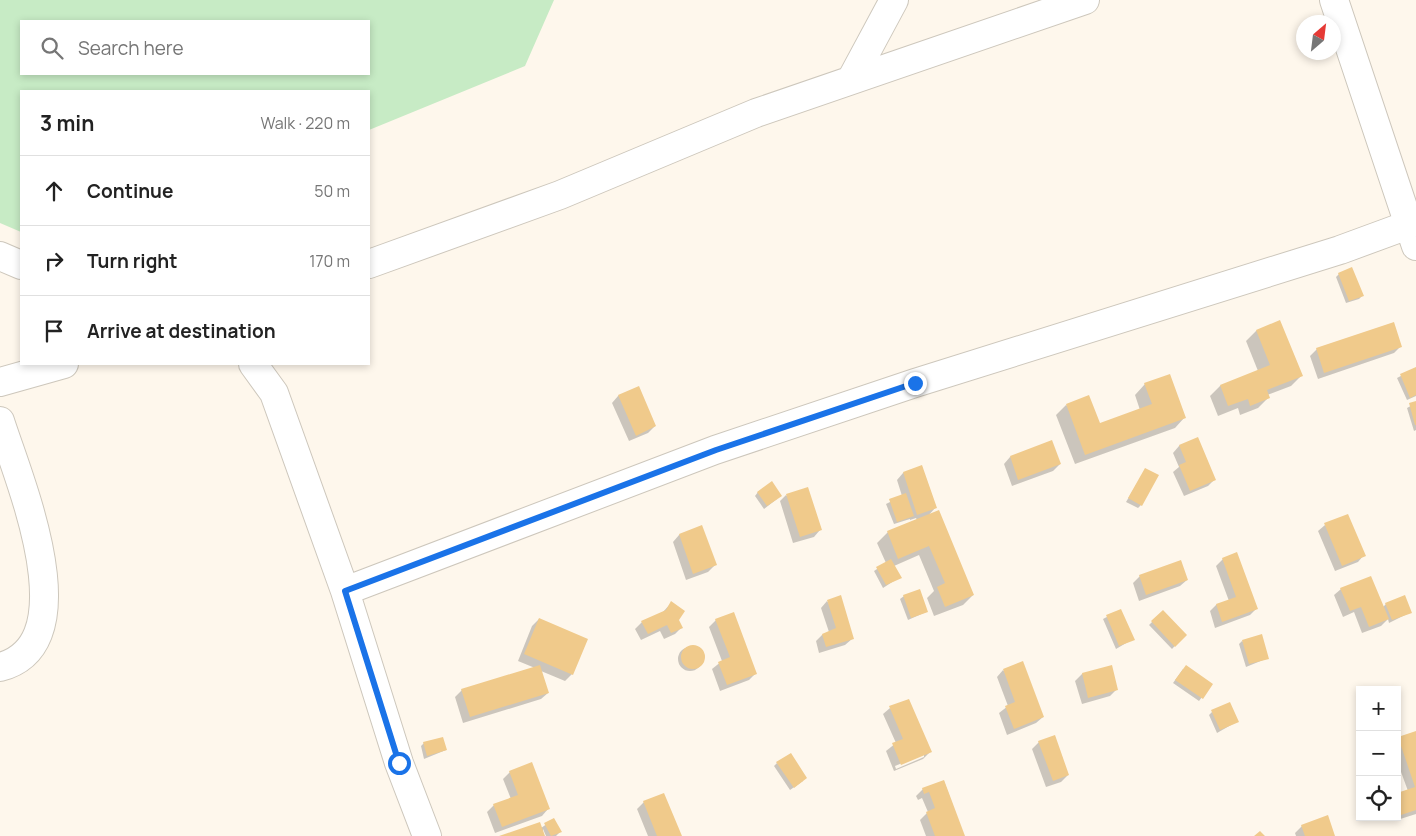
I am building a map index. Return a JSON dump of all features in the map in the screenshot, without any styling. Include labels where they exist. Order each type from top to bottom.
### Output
[{"type":"street","points":[[851,80],[894,0]]},
{"type":"street","points":[[370,264],[560,195],[756,113],[1085,0]]},
{"type":"street","points":[[345,591],[724,447],[915,383],[1330,253],[1412,236],[1334,0]]},
{"type":"street","points":[[0,256],[20,265]]},
{"type":"street","points":[[0,382],[60,365]]},
{"type":"street","points":[[254,365],[274,393],[345,591],[399,763],[427,836]]},
{"type":"street","points":[[0,421],[38,545],[45,579],[42,619],[35,640],[22,654],[0,667]]},
{"type":"green space","points":[[0,0],[554,0],[525,66],[370,130],[370,90],[20,90],[20,232],[0,223]]},
{"type":"building","points":[[1352,267],[1364,296],[1349,301],[1338,273]]},
{"type":"building","points":[[1280,320],[1303,376],[1267,390],[1270,398],[1250,406],[1248,399],[1228,406],[1220,385],[1270,365],[1256,330]]},
{"type":"building","points":[[1394,322],[1402,347],[1324,373],[1316,348]]},
{"type":"building","points":[[1416,367],[1416,395],[1410,398],[1400,374]]},
{"type":"building","points":[[1170,374],[1186,418],[1085,455],[1066,404],[1089,395],[1100,423],[1152,404],[1144,383]]},
{"type":"building","points":[[639,386],[656,426],[636,436],[618,395]]},
{"type":"building","points":[[1416,401],[1416,425],[1415,425],[1409,403]]},
{"type":"building","points":[[1198,437],[1216,480],[1190,491],[1179,465],[1186,462],[1179,445]]},
{"type":"building","points":[[1052,440],[1061,464],[1018,480],[1010,456]]},
{"type":"building","points":[[922,465],[937,508],[917,515],[903,472]]},
{"type":"building","points":[[1145,468],[1159,475],[1142,506],[1128,498]]},
{"type":"building","points":[[772,481],[782,496],[767,506],[757,492]]},
{"type":"building","points":[[808,487],[822,530],[800,537],[786,494]]},
{"type":"building","points":[[906,493],[914,516],[897,522],[889,499]]},
{"type":"building","points":[[939,510],[974,595],[945,607],[937,587],[945,583],[929,546],[898,559],[887,531]]},
{"type":"building","points":[[1348,514],[1366,556],[1342,566],[1324,523]]},
{"type":"building","points":[[702,525],[717,565],[693,574],[679,534]]},
{"type":"building","points":[[1237,552],[1258,609],[1222,622],[1216,604],[1236,597],[1222,558]]},
{"type":"building","points":[[891,559],[902,578],[886,585],[876,567]]},
{"type":"building","points":[[1181,560],[1188,580],[1146,595],[1139,575]]},
{"type":"building","points":[[1371,576],[1389,619],[1369,627],[1361,607],[1350,611],[1340,588]]},
{"type":"building","points":[[920,589],[928,612],[911,618],[903,595]]},
{"type":"building","points":[[841,595],[854,639],[826,647],[822,634],[836,628],[827,600]]},
{"type":"building","points":[[1405,595],[1412,613],[1392,620],[1385,603]]},
{"type":"building","points":[[671,601],[685,611],[679,620],[683,628],[671,633],[667,625],[648,634],[641,621],[666,610]]},
{"type":"building","points":[[1121,609],[1135,640],[1119,646],[1106,615]]},
{"type":"building","points":[[1163,610],[1187,635],[1175,647],[1151,621]]},
{"type":"building","points":[[734,612],[757,674],[727,685],[718,662],[730,657],[715,619]]},
{"type":"building","points":[[539,618],[588,639],[573,675],[524,654]]},
{"type":"building","points":[[1262,634],[1269,659],[1249,664],[1242,640]]},
{"type":"building","points":[[693,645],[702,648],[705,657],[702,666],[693,669],[684,666],[681,657],[684,648]]},
{"type":"building","points":[[1023,661],[1044,717],[1014,729],[1005,706],[1015,702],[1003,669]]},
{"type":"building","points":[[540,665],[549,693],[470,717],[461,689]]},
{"type":"building","points":[[1112,665],[1118,690],[1088,698],[1082,673]]},
{"type":"building","points":[[1186,665],[1213,684],[1203,699],[1175,680]]},
{"type":"building","points":[[909,699],[932,752],[901,765],[892,743],[903,739],[889,706]]},
{"type":"building","points":[[1230,702],[1239,722],[1220,730],[1211,710]]},
{"type":"building","points":[[1416,731],[1416,810],[1401,815],[1401,792],[1415,787],[1401,746],[1401,736]]},
{"type":"building","points":[[1055,735],[1069,775],[1053,781],[1038,741]]},
{"type":"building","points":[[443,737],[447,750],[427,756],[423,742]]},
{"type":"building","points":[[791,753],[807,778],[794,788],[776,762]]},
{"type":"building","points":[[532,762],[550,809],[502,827],[493,804],[518,795],[509,771]]},
{"type":"building","points":[[944,780],[965,836],[935,836],[926,812],[935,808],[929,792],[924,794],[922,788]]},
{"type":"building","points":[[664,793],[682,836],[657,836],[643,801]]},
{"type":"building","points":[[1328,815],[1335,836],[1305,836],[1301,825]]},
{"type":"building","points":[[554,818],[562,832],[551,836],[544,823]]},
{"type":"building","points":[[540,822],[545,836],[499,836]]},
{"type":"building","points":[[1260,831],[1265,836],[1254,836]]},
{"type":"route","points":[[399,763],[345,591],[716,450],[915,383]]}]
